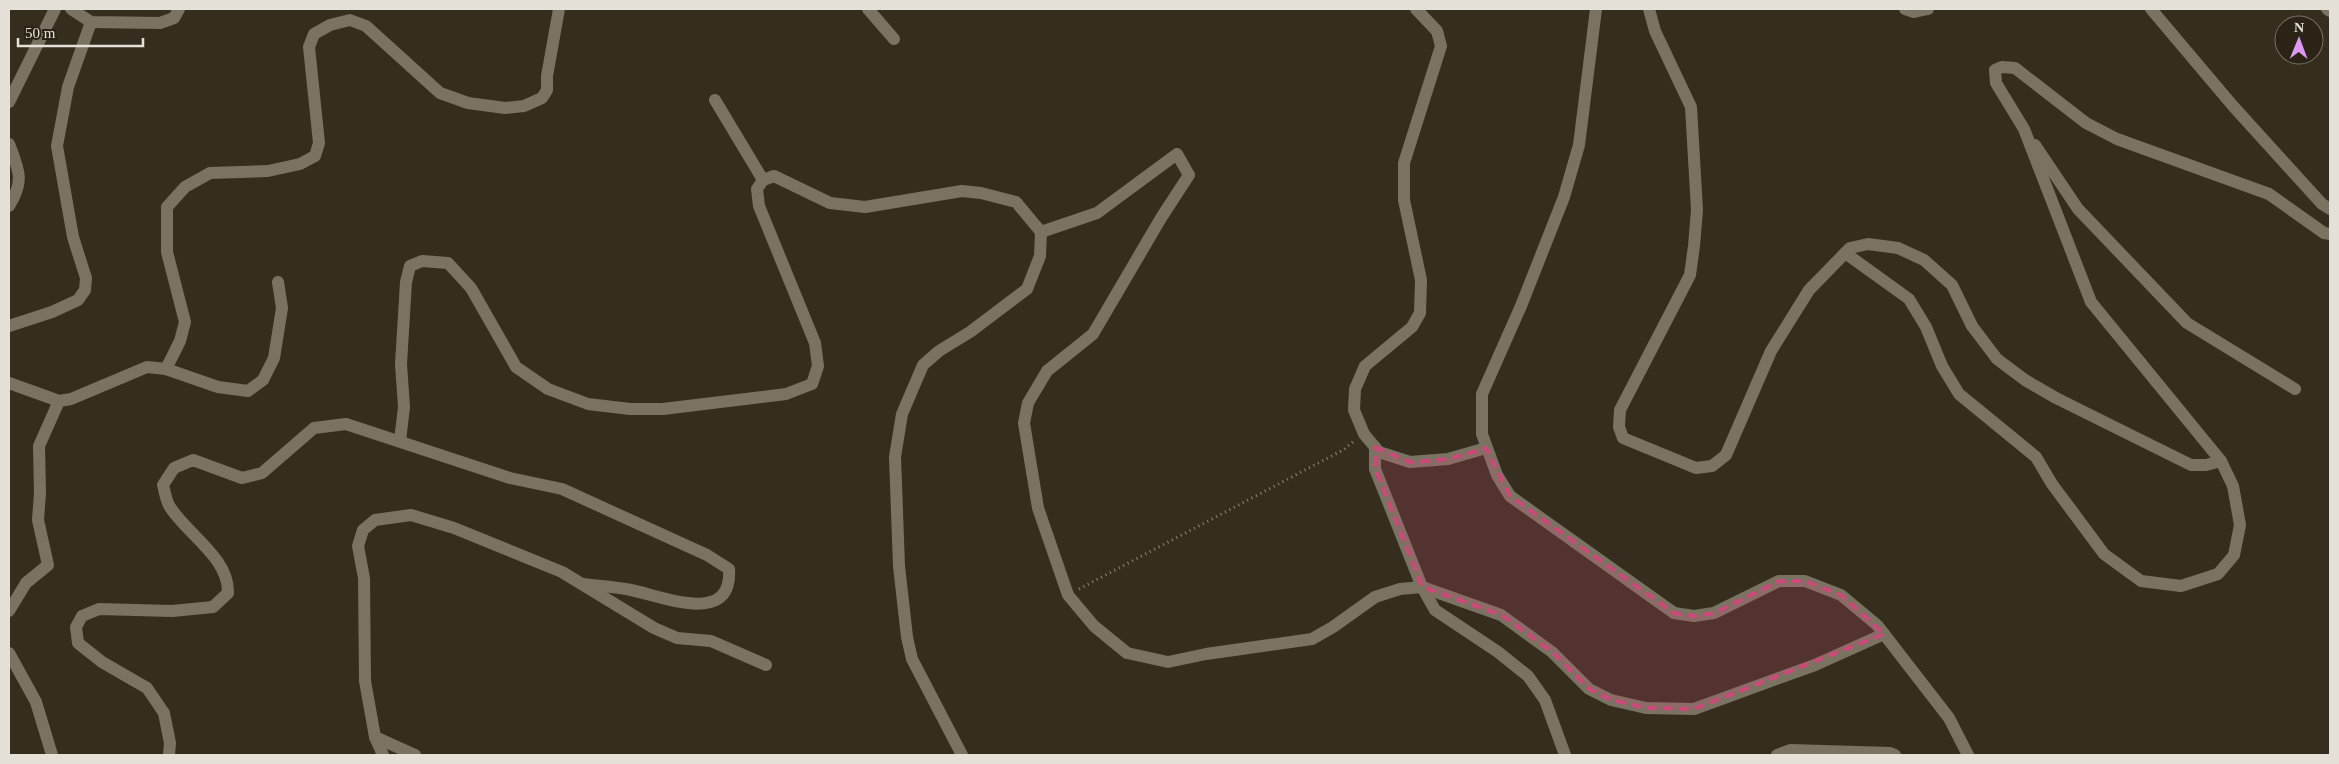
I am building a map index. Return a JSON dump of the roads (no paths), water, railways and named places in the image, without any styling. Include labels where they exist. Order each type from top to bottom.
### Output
[{"type":"street","points":[[9,102],[55,9]]},
{"type":"street","points":[[71,9],[92,22],[160,23],[174,18],[179,9]]},
{"type":"street","points":[[166,369],[180,341],[185,322],[168,252],[167,207],[185,187],[210,174],[268,171],[300,164],[315,156],[319,143],[309,48],[314,34],[330,25],[350,20],[366,26],[440,93],[468,103],[505,108],[524,106],[542,98],[547,90],[547,76],[559,9]]},
{"type":"street","points":[[868,9],[894,39]]},
{"type":"street","points":[[1416,9],[1437,31],[1441,46],[1404,163],[1404,200],[1421,280],[1420,313],[1412,327],[1365,366],[1356,389],[1354,410],[1364,434],[1379,452],[1410,462],[1448,459],[1486,448]]},
{"type":"street","points":[[1596,9],[1579,145],[1564,197],[1521,306],[1482,394],[1482,434],[1497,475],[1510,496],[1674,613],[1694,616],[1714,613],[1779,581],[1805,581],[1841,595],[1877,625],[1948,718],[1968,755]]},
{"type":"street","points":[[1649,9],[1655,32],[1691,107],[1696,219],[1690,275],[1620,410],[1619,427],[1623,438],[1696,468],[1712,466],[1726,455],[1771,351],[1810,290],[1850,248],[1868,244],[1898,248],[1924,260],[1952,285],[1972,326],[1997,359],[2025,380],[2056,398],[2191,465],[2206,465],[2221,461]]},
{"type":"street","points":[[1904,9],[1914,12],[1928,9]]},
{"type":"street","points":[[2151,9],[2246,120],[2322,204],[2330,209]]},
{"type":"street","points":[[9,326],[52,312],[78,300],[85,290],[86,278],[73,237],[57,146],[68,87],[92,22]]},
{"type":"street","points":[[2295,389],[2187,323],[2078,209],[2024,129],[1996,83],[1995,70],[2002,67],[2015,68],[2086,123],[2117,139],[2270,194],[2324,234],[2330,234]]},
{"type":"street","points":[[715,100],[763,180]]},
{"type":"street","points":[[1845,253],[1909,299],[1926,327],[1942,366],[1960,394],[2036,457],[2052,484],[2104,554],[2141,581],[2181,586],[2218,574],[2234,555],[2240,525],[2233,486],[2221,461],[2090,302],[2024,129]]},
{"type":"street","points":[[9,144],[20,173],[14,197],[9,206]]},
{"type":"street","points":[[1041,232],[1097,213],[1176,154],[1189,175],[1160,218],[1092,334],[1046,371],[1028,403],[1024,423],[1038,508],[1068,595],[1094,626],[1126,653],[1168,662],[1206,654],[1312,639],[1334,627],[1375,597],[1400,589],[1422,587],[1500,616],[1552,652],[1589,689],[1611,700],[1646,708],[1694,709],[1815,665],[1884,634]]},
{"type":"street","points":[[400,441],[404,407],[401,364],[406,282],[410,266],[422,261],[448,264],[471,288],[516,367],[548,389],[588,404],[630,409],[663,410],[786,394],[812,384],[818,366],[815,343],[759,206],[757,189],[763,180],[774,176],[830,203],[866,207],[962,190],[1016,202],[1041,232],[1040,256],[1027,289],[970,332],[939,351],[923,365],[902,414],[895,457],[899,566],[907,637],[912,659],[962,755]]},
{"type":"street","points":[[9,383],[59,401],[71,399],[143,367],[166,369],[218,387],[248,391],[263,380],[274,358],[282,308],[278,282]]},
{"type":"street","points":[[9,611],[26,583],[48,564],[38,520],[40,493],[39,446],[59,401]]},
{"type":"street","points":[[169,755],[170,743],[164,713],[147,688],[102,662],[78,643],[76,627],[82,616],[98,609],[172,611],[213,607],[228,593],[228,580],[220,565],[168,506],[163,485],[174,468],[193,460],[242,478],[262,473],[314,428],[346,424],[510,478],[562,489],[707,555],[728,569],[729,581],[721,597],[708,603],[684,603],[632,590],[582,584]]},
{"type":"street","points":[[1375,447],[1375,468],[1422,587],[1436,610],[1498,652],[1528,676],[1545,700],[1564,755]]},
{"type":"street","points":[[383,755],[375,737],[365,681],[364,578],[358,546],[363,530],[375,520],[411,515],[454,528],[562,572],[654,628],[677,638],[711,641],[766,665]]},
{"type":"street","points":[[9,654],[36,702],[52,755]]},
{"type":"street","points":[[375,737],[415,755]]},
{"type":"street","points":[[1777,755],[1790,750],[1890,753],[1895,755]]}]
